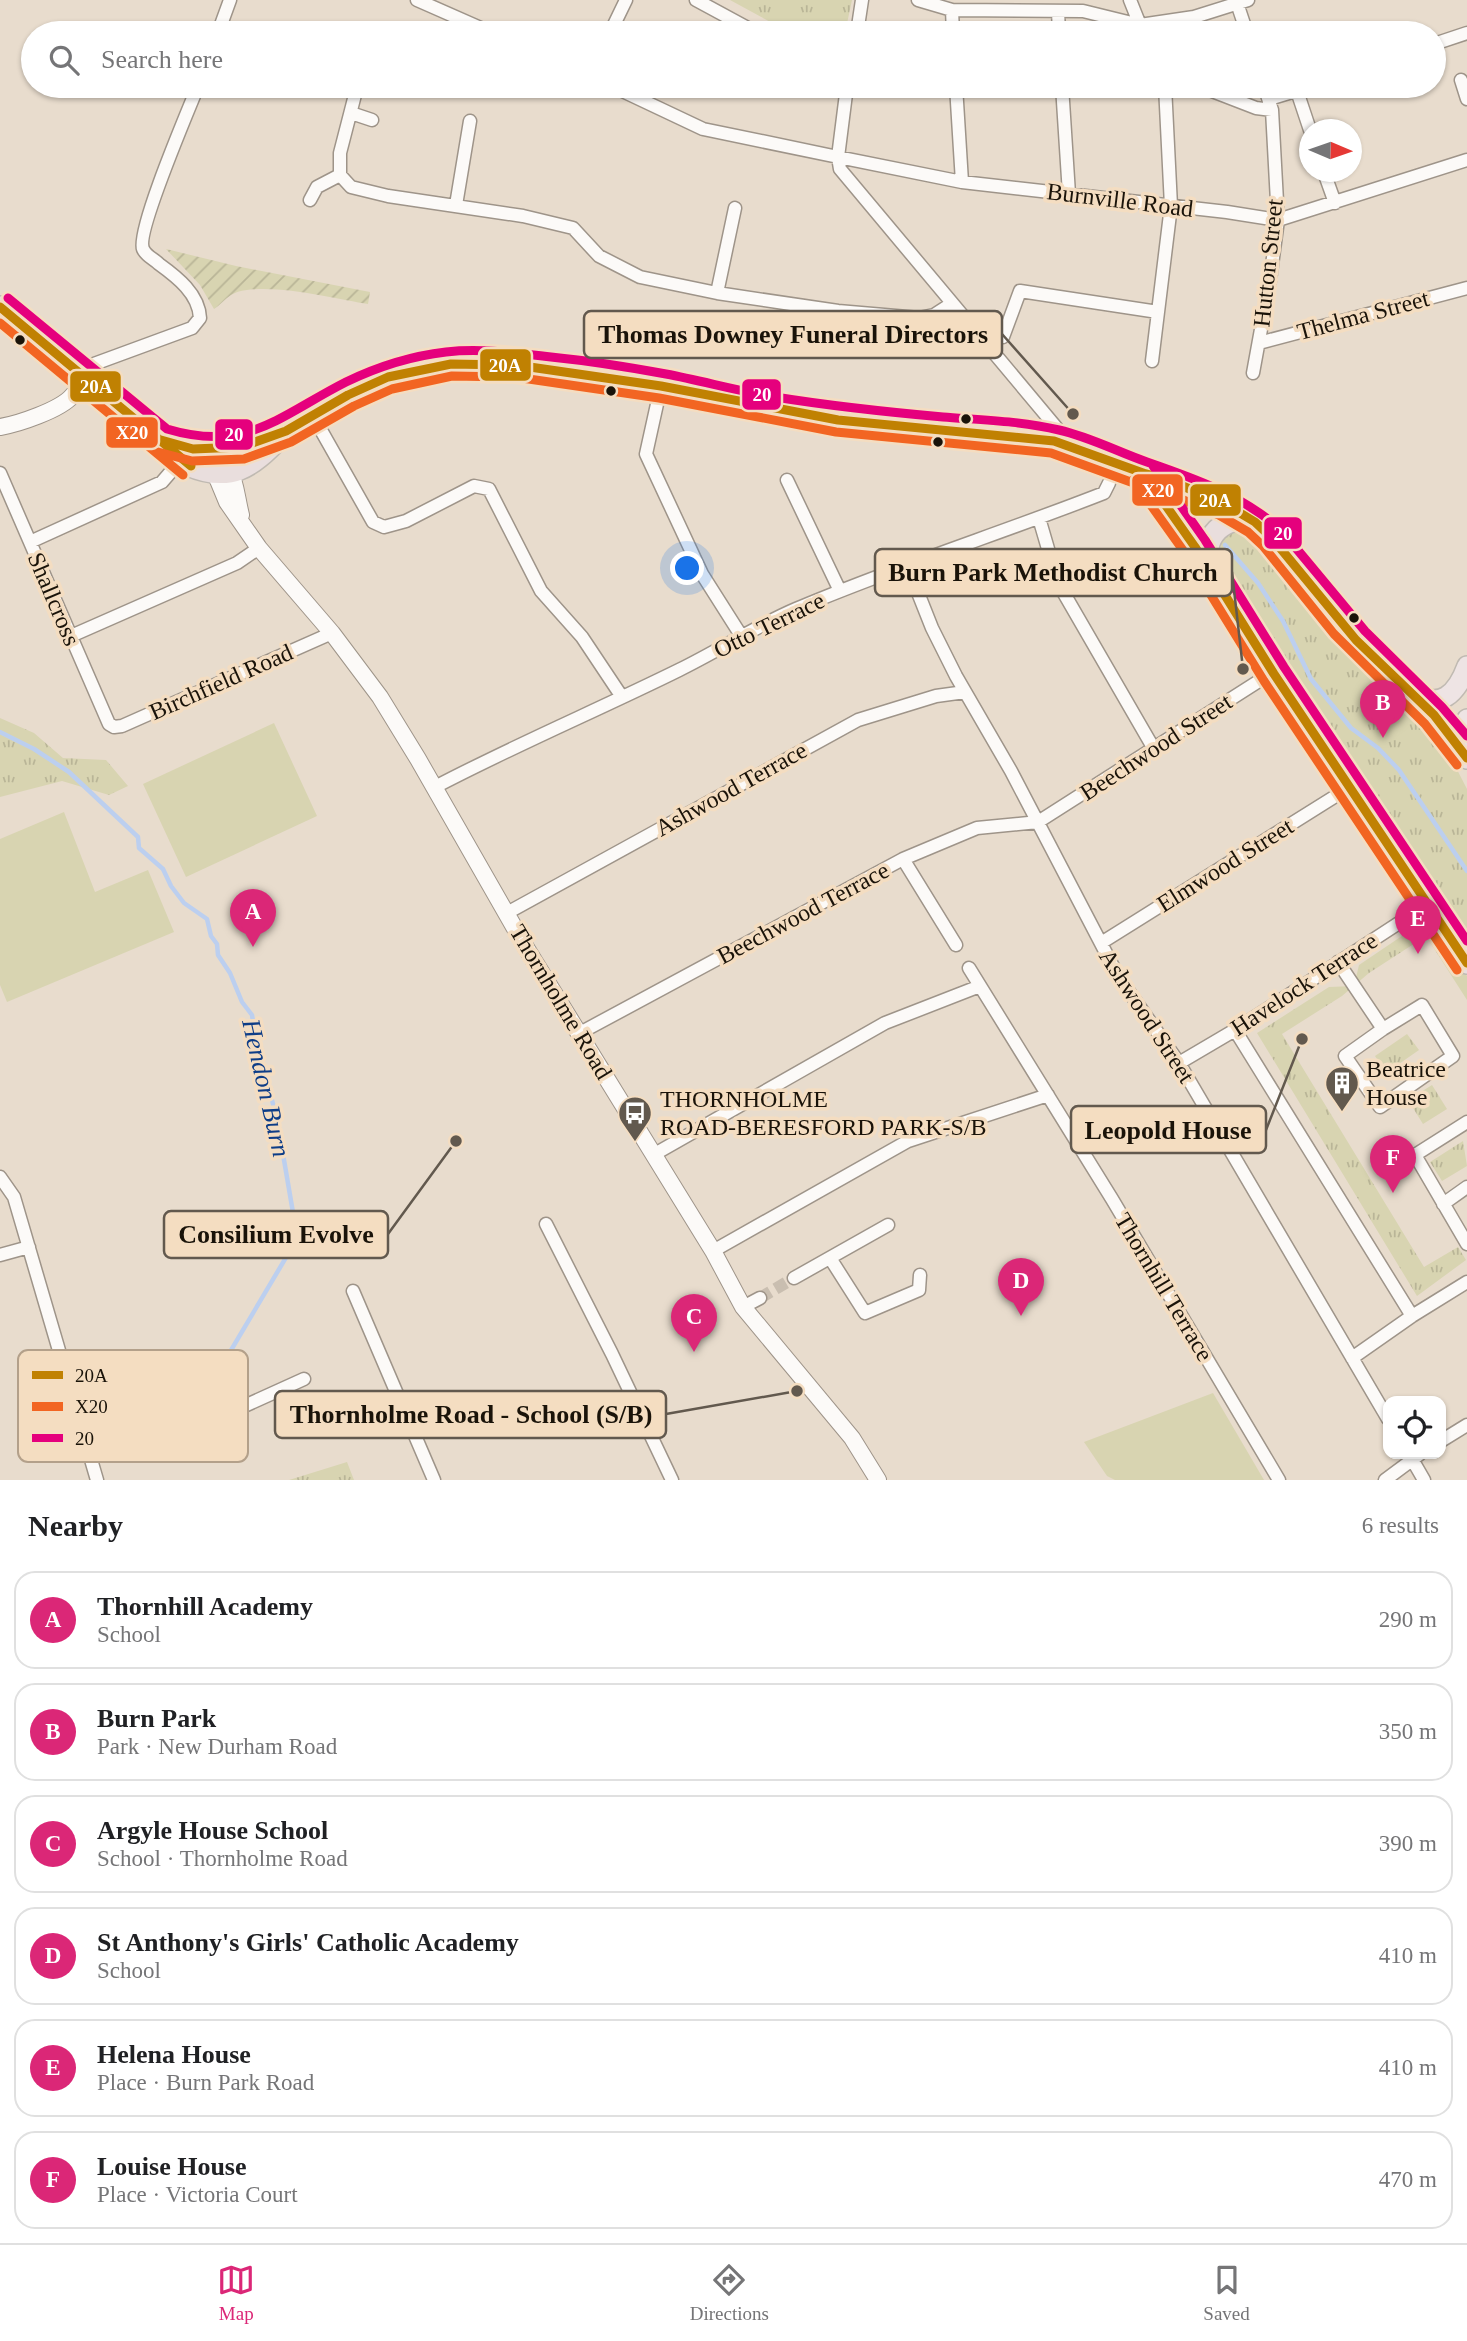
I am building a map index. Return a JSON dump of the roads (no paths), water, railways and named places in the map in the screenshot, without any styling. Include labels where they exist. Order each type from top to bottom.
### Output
[{"type":"highway","points":[[0,307],[181,460],[197,469],[224,473],[251,465],[286,431]]},
{"type":"highway","points":[[160,440],[204,450],[241,447],[286,431],[348,395],[388,377],[451,364],[471,363],[516,365],[662,386],[763,408],[838,419],[1034,438],[1071,446],[1166,479],[1214,499],[1255,522],[1272,538],[1368,652],[1412,691],[1465,755]]},
{"type":"highway","points":[[1143,473],[1166,502],[1273,672],[1465,958]]},
{"type":"highway","points":[[1211,570],[1207,548],[1217,529],[1233,520],[1255,522]]},
{"type":"main road","points":[[1412,691],[1431,699],[1445,698],[1455,691],[1467,667]]},
{"type":"main road","points":[[1465,755],[1460,734],[1467,719]]},
{"type":"street","points":[[222,21],[230,0]]},
{"type":"street","points":[[418,0],[465,21]]},
{"type":"street","points":[[616,21],[626,0]]},
{"type":"street","points":[[696,0],[735,21]]},
{"type":"street","points":[[859,21],[862,0]]},
{"type":"street","points":[[918,0],[952,10],[1008,11],[1028,5],[1058,11],[1083,11],[1126,21]]},
{"type":"street","points":[[1130,0],[1138,21]]},
{"type":"street","points":[[1167,21],[1194,17],[1241,1],[1245,21]]},
{"type":"street","points":[[952,10],[952,21]]},
{"type":"street","points":[[1058,11],[1058,21]]},
{"type":"street","points":[[1446,40],[1467,33]]},
{"type":"street","points":[[1450,95],[1464,90]]},
{"type":"street","points":[[0,427],[14,424],[71,398],[94,364],[192,328],[200,318],[198,304],[188,290],[146,254],[142,246],[147,218],[193,98]]},
{"type":"street","points":[[354,98],[340,153],[340,175],[351,187],[388,196],[523,216],[573,228],[599,256],[640,277],[717,293],[838,311],[919,318],[934,315],[951,304]]},
{"type":"street","name":"Burnville Road","points":[[637,98],[703,129],[962,182],[1238,213],[1278,220]]},
{"type":"street","points":[[845,98],[838,157],[840,169],[848,182],[1071,446]]},
{"type":"street","points":[[957,98],[962,182]]},
{"type":"street","points":[[1063,98],[1069,194]]},
{"type":"street","points":[[1152,361],[1171,206],[1166,98]]},
{"type":"street","points":[[1230,98],[1255,108],[1282,98]]},
{"type":"street","name":"Hutton Street","points":[[1254,373],[1278,220],[1268,98]]},
{"type":"street","points":[[1299,98],[1306,119]]},
{"type":"street","points":[[351,113],[373,120]]},
{"type":"street","points":[[456,205],[470,121]]},
{"type":"street","points":[[1278,220],[1467,160]]},
{"type":"street","points":[[310,201],[317,187],[340,175]]},
{"type":"street","points":[[1328,182],[1335,203]]},
{"type":"street","points":[[717,293],[735,208]]},
{"type":"street","name":"Thelma Street","points":[[1259,342],[1467,288]]},
{"type":"street","points":[[1003,337],[1020,291],[1158,312]]},
{"type":"street","points":[[662,386],[646,454],[702,574],[742,637]]},
{"type":"street","points":[[313,416],[373,522],[384,527],[406,521],[474,486],[489,489],[541,591],[582,638],[622,697]]},
{"type":"street","points":[[204,450],[222,458],[224,473]]},
{"type":"street","points":[[30,542],[162,482],[181,460]]},
{"type":"street","name":"Shallcross","points":[[0,473],[109,724]]},
{"type":"street","name":"Thornholme Road","points":[[224,473],[243,524],[259,548],[332,633],[380,697],[578,1034],[713,1251],[743,1307],[852,1438],[878,1480]]},
{"type":"street","points":[[787,480],[839,591]]},
{"type":"street","name":"Otto Terrace","points":[[435,787],[490,758],[622,697],[794,609],[907,565],[1039,519],[1104,493],[1109,483]]},
{"type":"street","points":[[1039,519],[1058,583],[1154,749]]},
{"type":"street","points":[[71,636],[237,563],[259,548]]},
{"type":"street","name":"Ashwood Street","points":[[907,565],[932,628],[1011,771],[1118,976],[1179,1063],[1383,1411]]},
{"type":"street","name":"Birchfield Road","points":[[109,724],[114,727],[122,726],[332,633]]},
{"type":"street","name":"Beechwood Street","points":[[1038,822],[1273,672]]},
{"type":"street","name":"Ashwood Terrace","points":[[507,912],[858,720],[936,696],[965,692]]},
{"type":"street","name":"Elmwood Street","points":[[1101,943],[1350,787]]},
{"type":"street","name":"Beechwood Terrace","points":[[578,1034],[903,859],[977,828],[1038,822]]},
{"type":"street","points":[[903,859],[956,945]]},
{"type":"street","name":"Havelock Terrace","points":[[1179,1063],[1235,1030],[1428,904]]},
{"type":"street","points":[[1338,962],[1384,1030]]},
{"type":"street","name":"Thornhill Terrace","points":[[969,968],[1279,1480]]},
{"type":"street","points":[[653,1155],[885,1023],[980,986]]},
{"type":"street","points":[[1422,1004],[1453,1056],[1380,1107],[1345,1056],[1384,1030],[1422,1004]]},
{"type":"street","points":[[1235,1030],[1412,1316]]},
{"type":"street","points":[[713,1251],[908,1141],[1048,1095]]},
{"type":"street","points":[[1467,1122],[1415,1156],[1467,1244]]},
{"type":"street","points":[[0,1177],[14,1197],[59,1350]]},
{"type":"street","points":[[1443,1203],[1467,1187]]},
{"type":"street","points":[[545,1224],[612,1354],[672,1480]]},
{"type":"street","points":[[794,1278],[888,1224]]},
{"type":"street","points":[[0,1255],[29,1247]]},
{"type":"street","points":[[830,1258],[865,1313],[919,1290],[920,1275]]},
{"type":"street","points":[[1352,1358],[1467,1282]]},
{"type":"street","points":[[353,1291],[434,1480]]},
{"type":"street","points":[[743,1307],[760,1298]]},
{"type":"street","points":[[248,1404],[304,1379]]},
{"type":"street","points":[[1446,1438],[1467,1425]]},
{"type":"street","points":[[1385,1480],[1409,1459]]},
{"type":"street","points":[[1416,1459],[1424,1480]]},
{"type":"street","points":[[92,1462],[97,1480]]},
{"type":"waterway","points":[[1225,545],[1258,583],[1283,621],[1311,679],[1351,728],[1378,748],[1399,770],[1467,871]]},
{"type":"waterway","name":"Hendon Burn","points":[[0,732],[34,749],[69,772],[138,837],[139,848],[163,869],[171,886],[184,903],[207,919],[211,936],[217,944],[218,955],[230,973],[242,1002],[252,1015],[277,1119],[297,1236],[231,1350]]},
{"type":"tunnel","points":[[760,1298],[794,1278]]},
{"type":"place","name":"Thomas Downey Funeral Directors","points":[[1073,414]]},
{"type":"place","name":"Burn Park Methodist Church","points":[[1243,669]]},
{"type":"place","name":"Burn Park","points":[[1383,738]]},
{"type":"place","name":"Thornhill Academy","points":[[253,947]]},
{"type":"place","name":"Helena House","points":[[1418,954]]},
{"type":"place","name":"Leopold House","points":[[1302,1039]]},
{"type":"place","name":"Beatrice House","points":[[1342,1113]]},
{"type":"place","name":"Consilium Evolve","points":[[456,1141]]},
{"type":"place","name":"THORNHOLME ROAD-BERESFORD PARK-S/B","points":[[635,1143]]},
{"type":"place","name":"Louise House","points":[[1393,1193]]},
{"type":"place","name":"St Anthony's Girls' Catholic Academy","points":[[1021,1316]]},
{"type":"place","name":"Argyle House School","points":[[694,1352]]},
{"type":"place","name":"Thornholme Road - School (S/B)","points":[[797,1391]]}]
